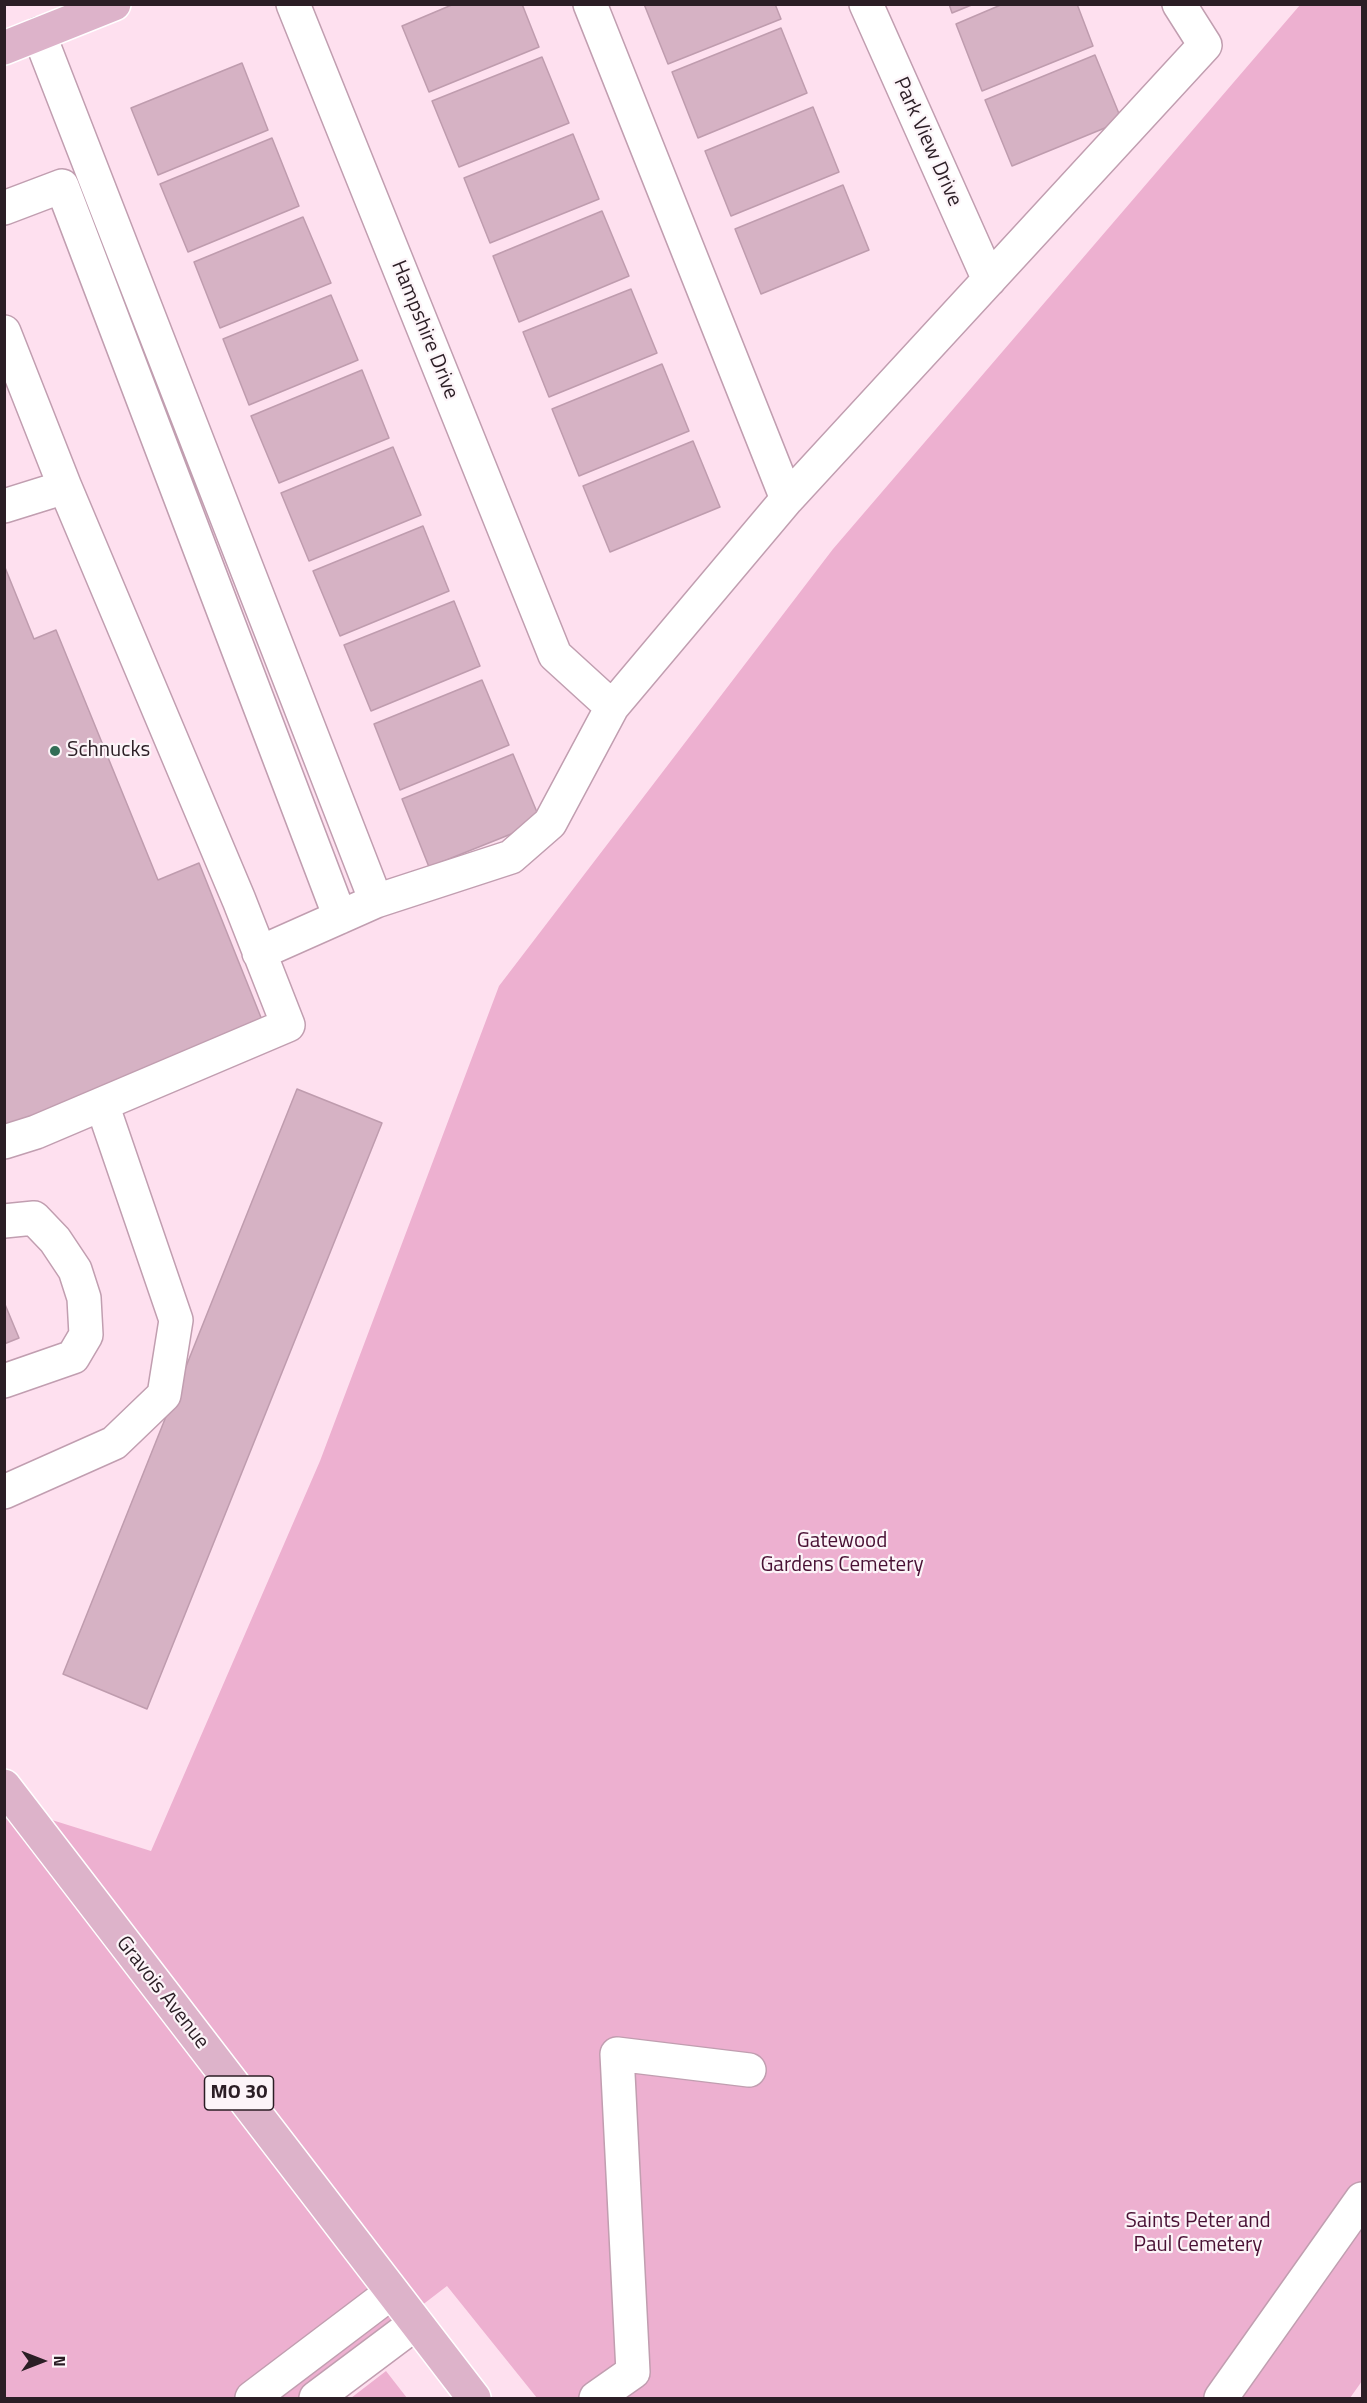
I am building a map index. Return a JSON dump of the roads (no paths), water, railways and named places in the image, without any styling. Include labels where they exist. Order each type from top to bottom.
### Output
[{"type":"main road","points":[[4,48],[114,4]]},
{"type":"main road","name":"Gravois Avenue","points":[[4,1786],[474,2398]]},
{"type":"street","name":"Hampshire Drive","points":[[293,4],[555,656],[612,707]]},
{"type":"street","points":[[590,4],[787,499]]},
{"type":"street","name":"Park View Drive","points":[[866,4],[989,280]]},
{"type":"street","points":[[260,953],[376,901],[511,857],[550,823],[612,707],[787,499],[1205,45],[1179,4]]},
{"type":"street","points":[[39,34],[376,901]]},
{"type":"street","points":[[4,208],[62,186],[340,917]]},
{"type":"street","points":[[4,332],[65,488],[288,1025],[36,1132],[4,1142]]},
{"type":"street","points":[[4,506],[65,488]]},
{"type":"street","points":[[4,1492],[114,1443],[164,1395],[176,1320],[102,1104]]},
{"type":"street","points":[[4,1221],[34,1218],[55,1240],[75,1270],[84,1298],[86,1335],[73,1357],[4,1382]]},
{"type":"street","points":[[596,2398],[633,2372],[617,2054],[749,2070]]},
{"type":"street","points":[[1221,2398],[1362,2199]]},
{"type":"street","points":[[252,2398],[392,2292]]},
{"type":"street","points":[[316,2398],[416,2323]]},
{"type":"place","name":"Schnucks","points":[[55,751]]},
{"type":"park label","name":"Gatewood Gardens Cemetery","points":[[842,1554]]},
{"type":"park label","name":"Saints Peter and Paul Cemetery","points":[[1198,2234]]}]
